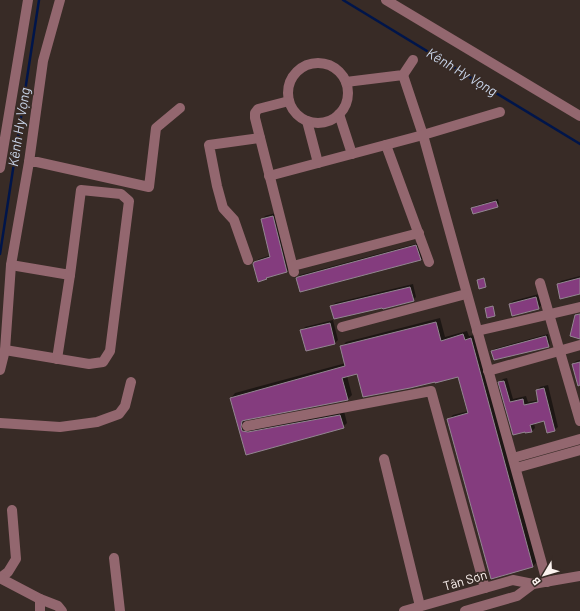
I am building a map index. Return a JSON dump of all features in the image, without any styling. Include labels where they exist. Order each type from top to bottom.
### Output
[{"type":"street","points":[[0,168],[28,0]]},
{"type":"street","points":[[0,370],[4,350],[11,265],[29,162],[42,62],[60,0]]},
{"type":"street","points":[[386,0],[580,116]]},
{"type":"street","points":[[346,82],[403,75],[413,60]]},
{"type":"street","points":[[314,62],[334,66],[341,73],[346,82],[348,92],[347,102],[343,110],[336,118],[326,122],[317,123],[307,121],[298,116],[289,101],[288,88],[296,71],[305,65],[314,62]]},
{"type":"street","points":[[403,75],[423,135],[476,331],[547,582]]},
{"type":"street","points":[[289,101],[258,109],[255,113],[255,118],[293,269],[418,233]]},
{"type":"street","points":[[29,162],[37,162],[149,187],[156,128],[180,108]]},
{"type":"street","points":[[269,176],[423,135],[500,112]]},
{"type":"street","points":[[339,114],[352,154]]},
{"type":"street","points":[[307,121],[318,163]]},
{"type":"street","points":[[248,260],[234,220],[223,208],[209,145],[260,138]]},
{"type":"street","points":[[386,145],[428,262]]},
{"type":"street","points":[[4,350],[57,359],[89,364],[103,362],[110,351],[129,201],[121,194],[81,190],[57,359]]},
{"type":"street","points":[[11,265],[70,275]]},
{"type":"street","points":[[540,283],[560,351],[576,391],[580,421]]},
{"type":"street","points":[[342,327],[466,294]]},
{"type":"street","points":[[476,331],[580,307]]},
{"type":"street","points":[[488,371],[580,345]]},
{"type":"street","points":[[0,423],[60,427],[98,422],[119,414],[125,406],[131,382]]},
{"type":"street","points":[[247,426],[431,391],[484,588]]},
{"type":"street","points":[[513,458],[580,439]]},
{"type":"street","points":[[516,468],[580,450]]},
{"type":"street","points":[[384,459],[420,606]]},
{"type":"street","points":[[12,510],[16,559],[8,572],[0,578],[40,599],[58,606],[62,611]]},
{"type":"street","points":[[114,558],[120,611]]},
{"type":"street","name":"Tân Sơn","points":[[404,611],[513,580],[533,584],[580,576]]},
{"type":"street","name":"Tân Sơn","points":[[465,611],[517,596],[533,584]]},
{"type":"street","points":[[40,599],[40,611]]},
{"type":"building","points":[[496,201],[498,207],[473,214],[471,208]]},
{"type":"building","points":[[273,216],[287,272],[258,282],[253,264],[254,262],[270,257],[261,219]]},
{"type":"building","points":[[416,245],[421,260],[300,292],[296,278],[298,277]]},
{"type":"building","points":[[484,278],[486,287],[479,289],[477,280]]},
{"type":"building","points":[[580,278],[580,294],[560,299],[557,284]]},
{"type":"building","points":[[410,287],[414,301],[334,319],[330,306]]},
{"type":"building","points":[[536,297],[539,309],[512,316],[509,304]]},
{"type":"building","points":[[493,306],[495,316],[487,318],[485,308]]},
{"type":"building","points":[[580,314],[580,339],[570,336],[575,315]]},
{"type":"building","points":[[436,322],[441,341],[463,334],[465,340],[471,338],[533,567],[491,579],[447,419],[468,413],[458,377],[363,397],[357,374],[342,378],[348,400],[242,421],[241,427],[242,431],[248,432],[340,415],[344,428],[246,455],[230,398],[345,366],[340,346]]},
{"type":"building","points":[[330,323],[335,344],[306,351],[300,330]]},
{"type":"building","points":[[546,336],[549,347],[494,360],[491,351]]},
{"type":"building","points":[[580,362],[580,385],[578,386],[572,364]]},
{"type":"building","points":[[504,381],[510,402],[523,399],[524,405],[538,402],[536,390],[544,388],[555,431],[547,433],[544,421],[530,425],[532,432],[513,435],[498,382]]},
{"type":"waterway","name":"Kênh Hy Vọng","points":[[0,254],[39,0]]},
{"type":"waterway","name":"Kênh Hy Vọng","points":[[343,0],[580,144]]}]
